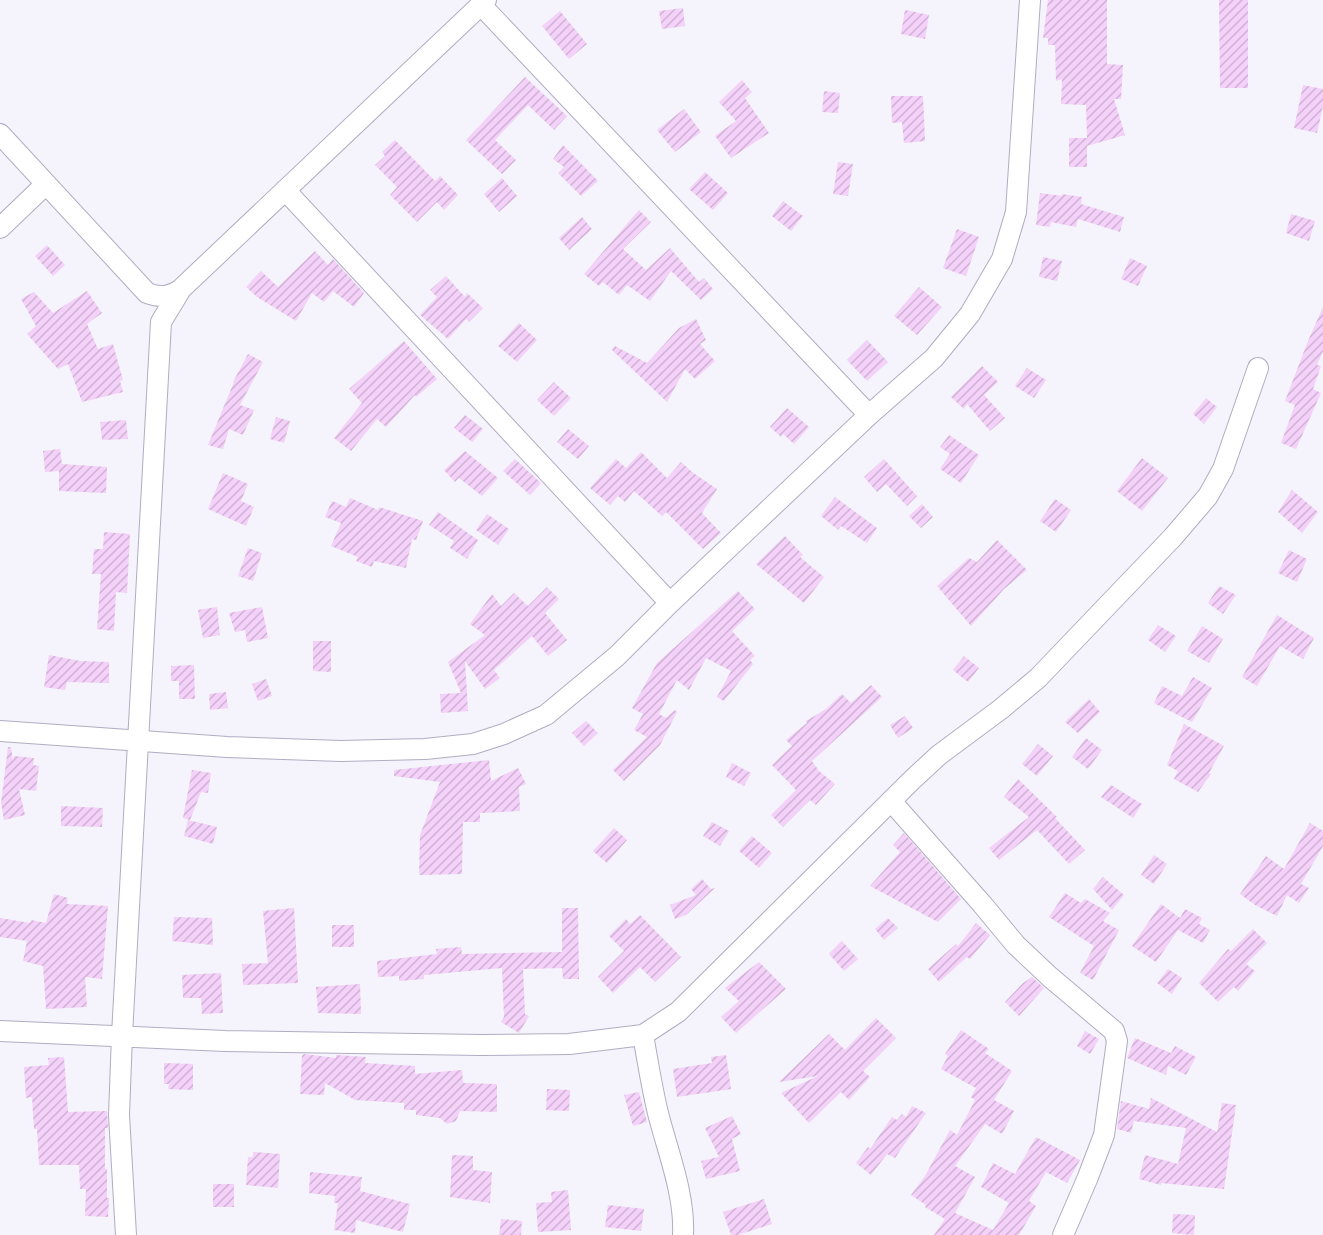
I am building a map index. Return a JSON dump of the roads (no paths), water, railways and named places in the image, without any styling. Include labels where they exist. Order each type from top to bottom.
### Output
[{"type":"street","points":[[0,731],[227,747],[341,751],[425,749],[473,744],[504,734],[546,715],[617,656],[869,415],[934,358],[970,314],[1002,259],[1016,212],[1030,0]]},
{"type":"street","points":[[126,1235],[119,1115],[122,1035],[161,322],[181,289],[484,2],[869,415]]},
{"type":"street","points":[[0,134],[147,293],[161,322]]},
{"type":"street","points":[[0,228],[46,184]]},
{"type":"street","points":[[285,190],[670,603]]},
{"type":"street","points":[[147,293],[160,297],[168,296],[181,289]]},
{"type":"street","points":[[0,1031],[225,1041],[481,1045],[569,1044],[643,1035],[685,1005],[939,755],[1000,710],[1038,678],[1173,537],[1208,496],[1223,469],[1258,368]]},
{"type":"street","points":[[891,801],[1016,945],[1114,1031],[1117,1041],[1104,1135],[1063,1235]]},
{"type":"street","points":[[643,1035],[658,1113],[676,1180],[684,1223],[683,1235]]}]
